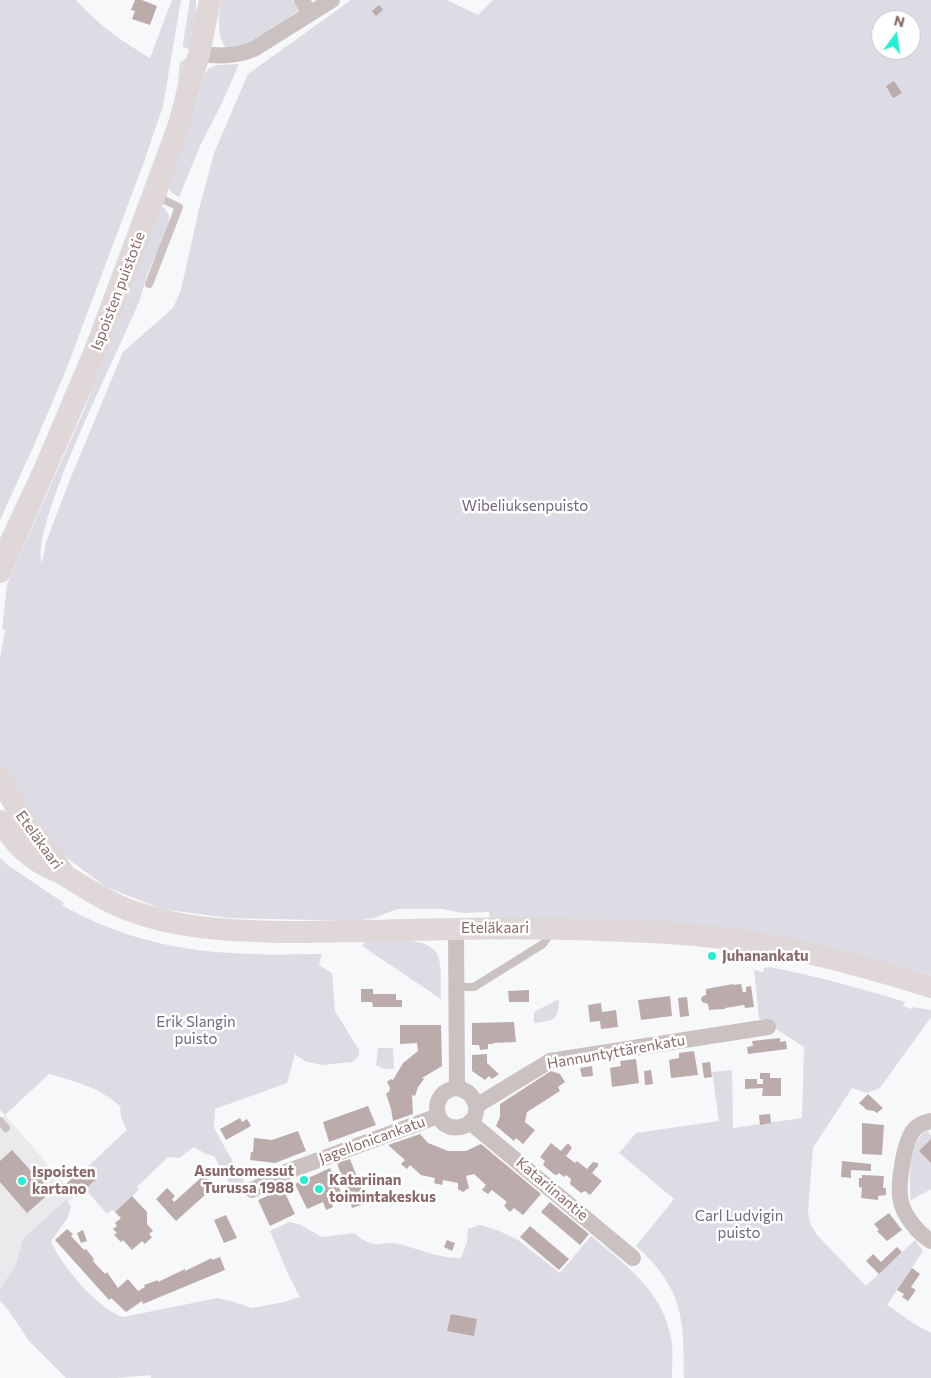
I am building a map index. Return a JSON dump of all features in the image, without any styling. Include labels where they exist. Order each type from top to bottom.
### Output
[{"type":"main road","name":"Ispoisten puistotie","points":[[0,572],[84,380],[155,195],[178,127],[199,54],[210,0]]},
{"type":"main road","name":"Eteläkaari","points":[[0,777],[21,817],[65,875]]},
{"type":"main road","name":"Eteläkaari","points":[[0,820],[16,842],[36,861],[65,875],[103,899],[127,910],[200,928],[238,931],[316,932],[456,928],[554,928],[671,933],[751,943],[847,962],[931,987]]},
{"type":"street","points":[[199,54],[232,56],[245,53],[254,49],[305,7],[332,0]]},
{"type":"street","points":[[456,928],[457,1088]]},
{"type":"street","name":"Hannuntyttärenkatu","points":[[476,1106],[550,1060],[768,1027]]},
{"type":"street","points":[[452,1088],[463,1089],[470,1093],[476,1106],[476,1112],[470,1122],[459,1128],[447,1125],[438,1116],[437,1105],[442,1094],[452,1088]]},
{"type":"street","name":"Jagellonicankatu","points":[[252,1190],[286,1172],[438,1116]]},
{"type":"street","points":[[931,1121],[914,1129],[910,1137],[902,1171],[900,1194],[904,1209],[919,1231],[931,1241]]},
{"type":"street","name":"Katariinantie","points":[[470,1122],[633,1258]]},
{"type":"lane","points":[[149,284],[179,207],[155,195]]},
{"type":"lane","points":[[456,987],[474,987],[543,944],[554,928]]},
{"type":"lane","points":[[0,1120],[6,1128]]},
{"type":"shaded area","points":[[5,1115],[75,1196],[32,1238],[11,1285],[0,1289],[0,1119]]},
{"type":"green space","points":[[0,0],[76,0],[111,32],[150,58],[172,0],[181,0],[163,106],[144,162],[66,370],[0,520]]},
{"type":"green space","points":[[190,0],[196,0],[196,23],[190,48],[188,49],[183,47],[183,43]]},
{"type":"green space","points":[[221,0],[293,0],[298,11],[249,46],[226,48],[219,31]]},
{"type":"green space","name":"Wibeliuksenpuisto","points":[[351,0],[447,0],[478,15],[493,0],[931,0],[931,975],[849,952],[490,919],[489,912],[464,913],[441,909],[397,909],[374,918],[356,921],[228,918],[162,909],[106,887],[59,852],[7,783],[0,765],[0,659],[5,630],[2,629],[7,584],[85,408],[161,209],[164,207],[169,216],[167,230],[148,273],[140,299],[79,434],[63,475],[49,513],[42,543],[42,563],[46,542],[69,482],[123,352],[173,308],[181,290],[214,153],[248,74]]},
{"type":"green space","points":[[187,58],[179,99],[89,348],[0,547],[0,538],[34,466],[85,346],[172,112],[180,62]]},
{"type":"green space","points":[[239,64],[200,146],[179,197],[171,192],[169,186],[204,76],[209,68],[218,65]]},
{"type":"green space","name":"Erik Slangin puisto","points":[[0,858],[64,903],[62,905],[67,908],[129,935],[191,949],[254,954],[322,954],[319,965],[332,973],[335,1011],[359,1050],[359,1056],[352,1062],[321,1065],[305,1061],[295,1054],[287,1083],[215,1109],[214,1128],[246,1185],[235,1194],[214,1156],[194,1147],[179,1158],[168,1157],[137,1187],[139,1190],[115,1212],[112,1210],[107,1214],[85,1189],[95,1179],[85,1169],[127,1130],[121,1117],[120,1106],[96,1090],[78,1082],[49,1074],[5,1115],[0,1110]]},
{"type":"green space","points":[[408,941],[428,945],[435,951],[439,959],[441,999],[362,946],[365,942]]},
{"type":"green space","name":"Carl Ludvigin puisto","points":[[769,967],[855,987],[905,1002],[903,1006],[911,1009],[913,1007],[931,1010],[931,1017],[880,1088],[867,1093],[852,1088],[813,1148],[808,1211],[810,1223],[817,1235],[866,1286],[915,1240],[923,1251],[887,1305],[931,1333],[931,1378],[684,1378],[683,1338],[678,1305],[672,1290],[663,1276],[652,1261],[636,1246],[674,1199],[619,1153],[636,1133],[719,1121],[712,1072],[732,1070],[733,1128],[802,1118],[804,1047],[759,1018],[754,970],[763,972],[764,968]]},
{"type":"green space","points":[[559,999],[558,1011],[554,1018],[534,1023],[534,1012]]},
{"type":"green space","points":[[378,1048],[393,1048],[394,1069],[384,1069],[376,1065]]},
{"type":"green space","points":[[927,1131],[931,1135],[931,1189],[911,1200],[910,1173],[913,1152],[916,1143]]},
{"type":"green space","points":[[66,1200],[71,1207],[67,1219],[51,1241],[53,1246],[65,1266],[83,1287],[103,1306],[123,1317],[218,1298],[252,1308],[300,1297],[270,1231],[289,1222],[299,1224],[322,1237],[354,1233],[373,1244],[393,1243],[452,1258],[461,1258],[467,1242],[468,1229],[480,1225],[497,1230],[518,1240],[560,1273],[591,1236],[631,1270],[653,1295],[661,1309],[668,1325],[672,1343],[672,1378],[151,1378],[150,1375],[117,1378],[66,1378],[29,1341],[0,1301],[0,1289],[16,1265],[23,1239]]},
{"type":"building","points":[[135,0],[142,0],[157,6],[150,25],[132,19],[135,11],[131,10]]},
{"type":"building","points":[[379,5],[383,10],[376,16],[372,11]]},
{"type":"building","points":[[894,81],[902,93],[893,98],[886,86]]},
{"type":"building","points":[[741,984],[743,992],[746,992],[746,987],[751,986],[754,1007],[745,1008],[744,1005],[709,1010],[708,1004],[702,1002],[701,998],[706,995],[706,989]]},
{"type":"building","points":[[361,989],[373,989],[373,994],[396,994],[396,1000],[402,1000],[402,1007],[373,1007],[372,1002],[361,1002]]},
{"type":"building","points":[[529,990],[529,1002],[509,1002],[508,991]]},
{"type":"building","points":[[670,996],[672,1016],[641,1020],[638,1000]]},
{"type":"building","points":[[687,997],[689,1016],[680,1017],[678,998]]},
{"type":"building","points":[[601,1003],[602,1012],[616,1010],[618,1027],[601,1029],[600,1021],[590,1022],[588,1005]]},
{"type":"building","points":[[514,1022],[516,1042],[488,1044],[488,1049],[480,1050],[479,1045],[472,1045],[472,1023]]},
{"type":"building","points":[[400,1025],[441,1025],[442,1066],[422,1078],[424,1079],[418,1087],[415,1096],[412,1095],[413,1114],[393,1121],[386,1093],[389,1092],[390,1088],[387,1082],[391,1079],[393,1080],[403,1063],[418,1051],[417,1043],[400,1044]]},
{"type":"building","points":[[780,1038],[780,1042],[786,1041],[787,1049],[748,1054],[747,1047],[753,1046],[752,1041]]},
{"type":"building","points":[[694,1051],[698,1075],[671,1078],[669,1060],[679,1058],[679,1053]]},
{"type":"building","points":[[487,1054],[487,1063],[499,1074],[492,1079],[489,1076],[485,1080],[472,1071],[472,1055]]},
{"type":"building","points":[[636,1059],[639,1083],[612,1087],[610,1068],[621,1066],[620,1061]]},
{"type":"building","points":[[710,1062],[712,1077],[704,1078],[702,1063]]},
{"type":"building","points":[[592,1066],[593,1076],[582,1077],[580,1068]]},
{"type":"building","points":[[651,1070],[653,1084],[645,1085],[644,1071]]},
{"type":"building","points":[[551,1071],[560,1074],[565,1082],[558,1087],[560,1091],[527,1112],[525,1122],[535,1130],[523,1144],[516,1138],[514,1141],[496,1126],[500,1117],[500,1104]]},
{"type":"building","points":[[760,1073],[770,1073],[770,1078],[781,1078],[781,1096],[762,1096],[763,1088],[745,1089],[745,1079],[757,1079],[757,1084],[763,1084],[763,1079],[760,1079]]},
{"type":"building","points":[[868,1094],[883,1108],[877,1113],[867,1110],[859,1103]]},
{"type":"building","points":[[368,1106],[376,1125],[329,1142],[323,1122]]},
{"type":"building","points":[[770,1114],[771,1123],[760,1125],[759,1115]]},
{"type":"building","points":[[240,1118],[242,1122],[247,1119],[251,1126],[226,1140],[220,1129]]},
{"type":"building","points":[[862,1123],[884,1125],[882,1155],[862,1154]]},
{"type":"building","points":[[298,1131],[306,1151],[275,1163],[250,1160],[251,1152],[253,1152],[254,1138],[272,1140]]},
{"type":"building","points":[[420,1134],[428,1143],[448,1151],[466,1151],[481,1144],[541,1194],[523,1215],[514,1208],[510,1212],[504,1206],[507,1202],[492,1190],[488,1194],[482,1190],[486,1185],[474,1174],[466,1176],[469,1188],[463,1192],[458,1189],[458,1183],[443,1180],[442,1185],[434,1183],[435,1178],[421,1175],[410,1165],[407,1169],[401,1164],[405,1160],[388,1145]]},
{"type":"building","points":[[931,1139],[931,1163],[919,1151]]},
{"type":"building","points":[[551,1143],[561,1151],[569,1144],[572,1148],[566,1156],[575,1163],[577,1161],[587,1169],[593,1162],[598,1163],[598,1166],[592,1173],[602,1181],[590,1195],[585,1191],[581,1193],[570,1184],[571,1179],[566,1175],[564,1177],[559,1173],[555,1175],[543,1165],[545,1161],[540,1157]]},
{"type":"building","name":"Ispoisten kartano","points":[[12,1150],[31,1171],[35,1168],[46,1181],[43,1183],[51,1192],[27,1213],[0,1182],[0,1161]]},
{"type":"building","points":[[350,1159],[367,1203],[352,1208],[337,1163]]},
{"type":"building","points":[[842,1161],[871,1164],[871,1171],[851,1170],[851,1178],[841,1177]]},
{"type":"building","points":[[84,1167],[96,1179],[77,1197],[65,1185]]},
{"type":"building","name":"Katariinan toimintakeskus","points":[[330,1168],[342,1194],[330,1199],[333,1207],[326,1210],[323,1202],[307,1209],[295,1184]]},
{"type":"building","points":[[204,1175],[215,1186],[176,1221],[156,1199],[167,1188],[175,1196],[172,1199],[174,1202]]},
{"type":"building","points":[[862,1175],[884,1176],[883,1188],[886,1188],[886,1195],[878,1196],[878,1200],[861,1198],[862,1188],[859,1187],[859,1178],[862,1178]]},
{"type":"building","name":"Katariinan toimintakeskus","points":[[283,1189],[295,1214],[270,1226],[258,1200]]},
{"type":"building","points":[[132,1196],[147,1212],[147,1224],[153,1231],[149,1234],[152,1237],[145,1244],[142,1241],[132,1250],[123,1240],[121,1242],[114,1235],[117,1233],[113,1229],[117,1226],[115,1223],[121,1218],[115,1212]]},
{"type":"building","points":[[550,1202],[589,1234],[580,1245],[541,1212]]},
{"type":"building","points":[[889,1213],[902,1230],[887,1241],[877,1231],[879,1230],[874,1224]]},
{"type":"building","points":[[226,1215],[237,1238],[224,1243],[214,1220]]},
{"type":"building","points":[[530,1226],[569,1259],[559,1270],[520,1237]]},
{"type":"building","points":[[67,1229],[73,1234],[71,1236],[84,1250],[86,1249],[94,1259],[93,1261],[105,1274],[107,1272],[118,1288],[128,1279],[138,1291],[145,1287],[144,1285],[158,1280],[158,1282],[212,1258],[212,1260],[220,1257],[225,1270],[143,1304],[142,1301],[126,1312],[111,1298],[109,1300],[55,1240]]},
{"type":"building","points":[[83,1230],[87,1241],[81,1243],[77,1233]]},
{"type":"building","points":[[447,1240],[455,1243],[452,1251],[444,1247]]},
{"type":"building","points":[[897,1247],[902,1252],[879,1274],[866,1261],[873,1254],[881,1262]]},
{"type":"building","points":[[912,1268],[920,1274],[911,1287],[916,1290],[908,1301],[902,1297],[904,1294],[897,1290]]},
{"type":"building","points":[[451,1314],[477,1319],[474,1336],[447,1331]]},
{"type":"place","name":"Juhanankatu","points":[[712,956]]},
{"type":"place","name":"Asuntomessut Turussa 1988","points":[[304,1180]]},
{"type":"place","name":"Ispoisten kartano","points":[[22,1181]]},
{"type":"place","name":"Katariinan toimintakeskus","points":[[319,1189]]}]
